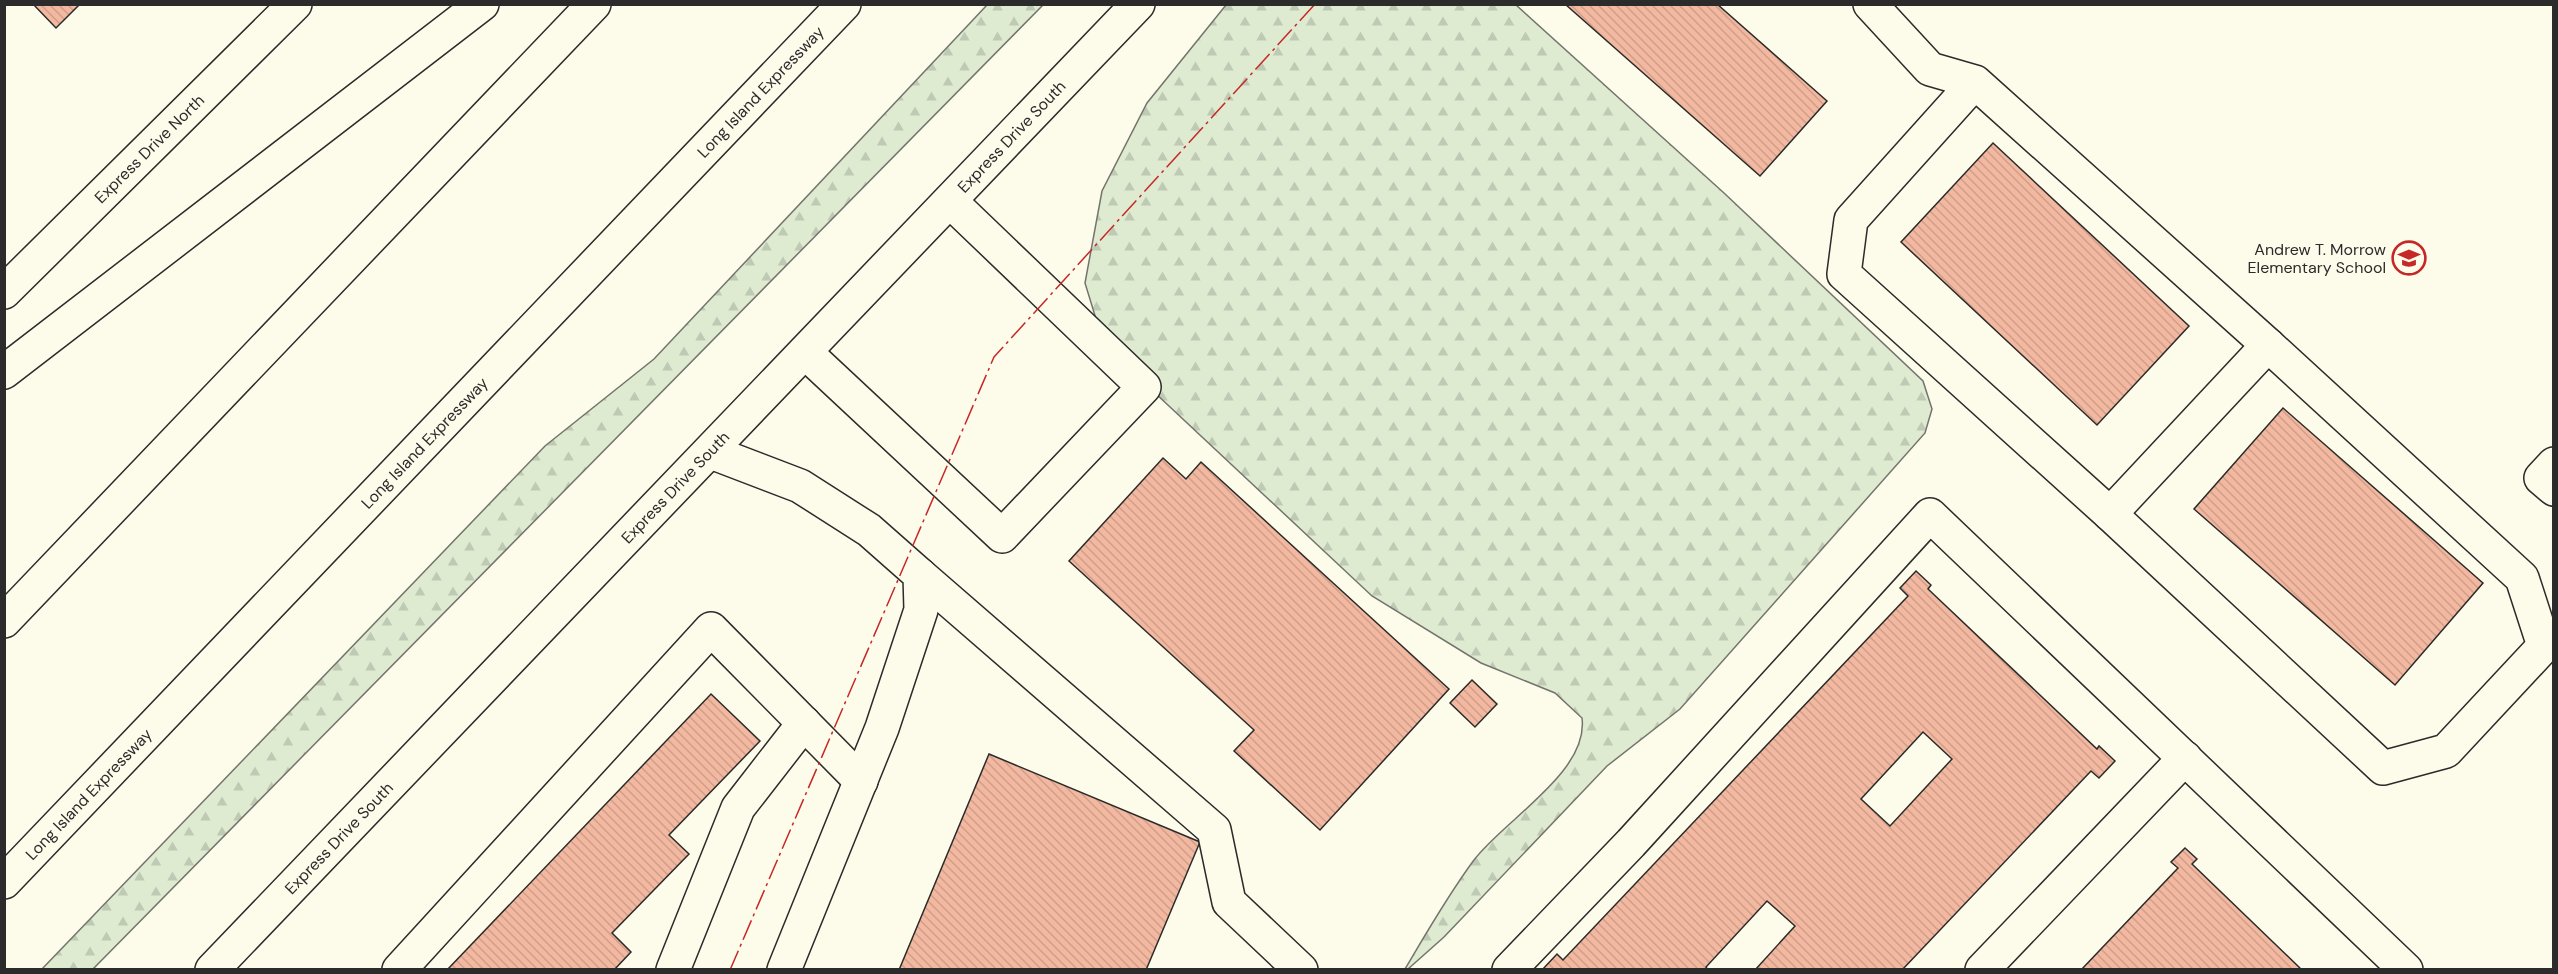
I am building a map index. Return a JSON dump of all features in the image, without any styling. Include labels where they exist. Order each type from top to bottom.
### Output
[{"type":"main road","name":"Express Drive North","points":[[4,292],[295,4]]},
{"type":"main road","points":[[4,372],[180,234],[482,4]]},
{"type":"main road","points":[[4,621],[594,4]]},
{"type":"main road","name":"Long Island Expressway","points":[[4,882],[844,4]]},
{"type":"main road","name":"Express Drive South","points":[[212,969],[711,452],[1138,4]]},
{"type":"main road","points":[[1870,4],[1930,69],[1975,82],[2268,345],[2522,578],[2544,646],[2446,751],[2383,768],[2110,514],[1844,274],[1851,220],[1975,82]]},
{"type":"main road","points":[[806,352],[1002,536],[1144,387],[950,201]]},
{"type":"main road","points":[[2110,514],[2268,345]]},
{"type":"main road","points":[[711,452],[800,486],[869,530],[1214,830],[1229,902],[1301,969]]},
{"type":"main road","points":[[1509,969],[1631,843],[1930,515],[2406,969]]},
{"type":"main road","points":[[784,969],[882,729],[921,610],[920,575]]},
{"type":"main road","points":[[399,969],[711,630],[861,781]]},
{"type":"main road","points":[[673,969],[738,808],[804,723]]},
{"type":"main road","points":[[1982,969],[2185,758]]},
{"type":"green space","points":[[987,5],[1043,5],[93,969],[42,969],[545,446],[654,359]]},
{"type":"green space","points":[[1226,5],[1516,5],[1724,193],[1923,381],[1932,409],[1925,433],[1680,709],[1607,766],[1444,937],[1408,969],[1405,969],[1474,860],[1559,776],[1581,738],[1582,718],[1555,693],[1481,663],[1372,596],[1138,377],[1100,332],[1085,283],[1102,191],[1147,103]]},
{"type":"building","points":[[33,4],[80,4],[56,28]]},
{"type":"building","points":[[1565,4],[1717,4],[1827,101],[1760,176]]},
{"type":"building","points":[[1993,143],[2189,326],[2097,425],[1901,242]]},
{"type":"building","points":[[2283,408],[2483,583],[2395,685],[2194,509]]},
{"type":"building","points":[[1163,458],[1186,479],[1201,462],[1449,689],[1320,830],[1234,751],[1254,730],[1069,561]]},
{"type":"building","points":[[1916,571],[1931,585],[1928,589],[2097,749],[2099,746],[2115,761],[2099,778],[2091,771],[1902,970],[1755,970],[1795,926],[1767,901],[1706,967],[1708,970],[1542,970],[1557,954],[1563,960],[1908,596],[1900,588]],"holes":[[[1923,732],[1952,759],[1890,826],[1861,799]]]},
{"type":"building","points":[[1472,680],[1497,704],[1475,727],[1450,703]]},
{"type":"building","points":[[711,694],[760,741],[669,835],[689,854],[612,933],[631,952],[614,970],[447,970]]},
{"type":"building","points":[[989,754],[1200,842],[1146,970],[899,970]]},
{"type":"building","points":[[2185,848],[2197,859],[2192,864],[2302,970],[2081,970],[2178,868],[2171,862]]},
{"type":"power","points":[[730,970],[994,357],[1315,4]]},
{"type":"place","name":"Andrew T. Morrow Elementary School","points":[[2409,258]]}]
